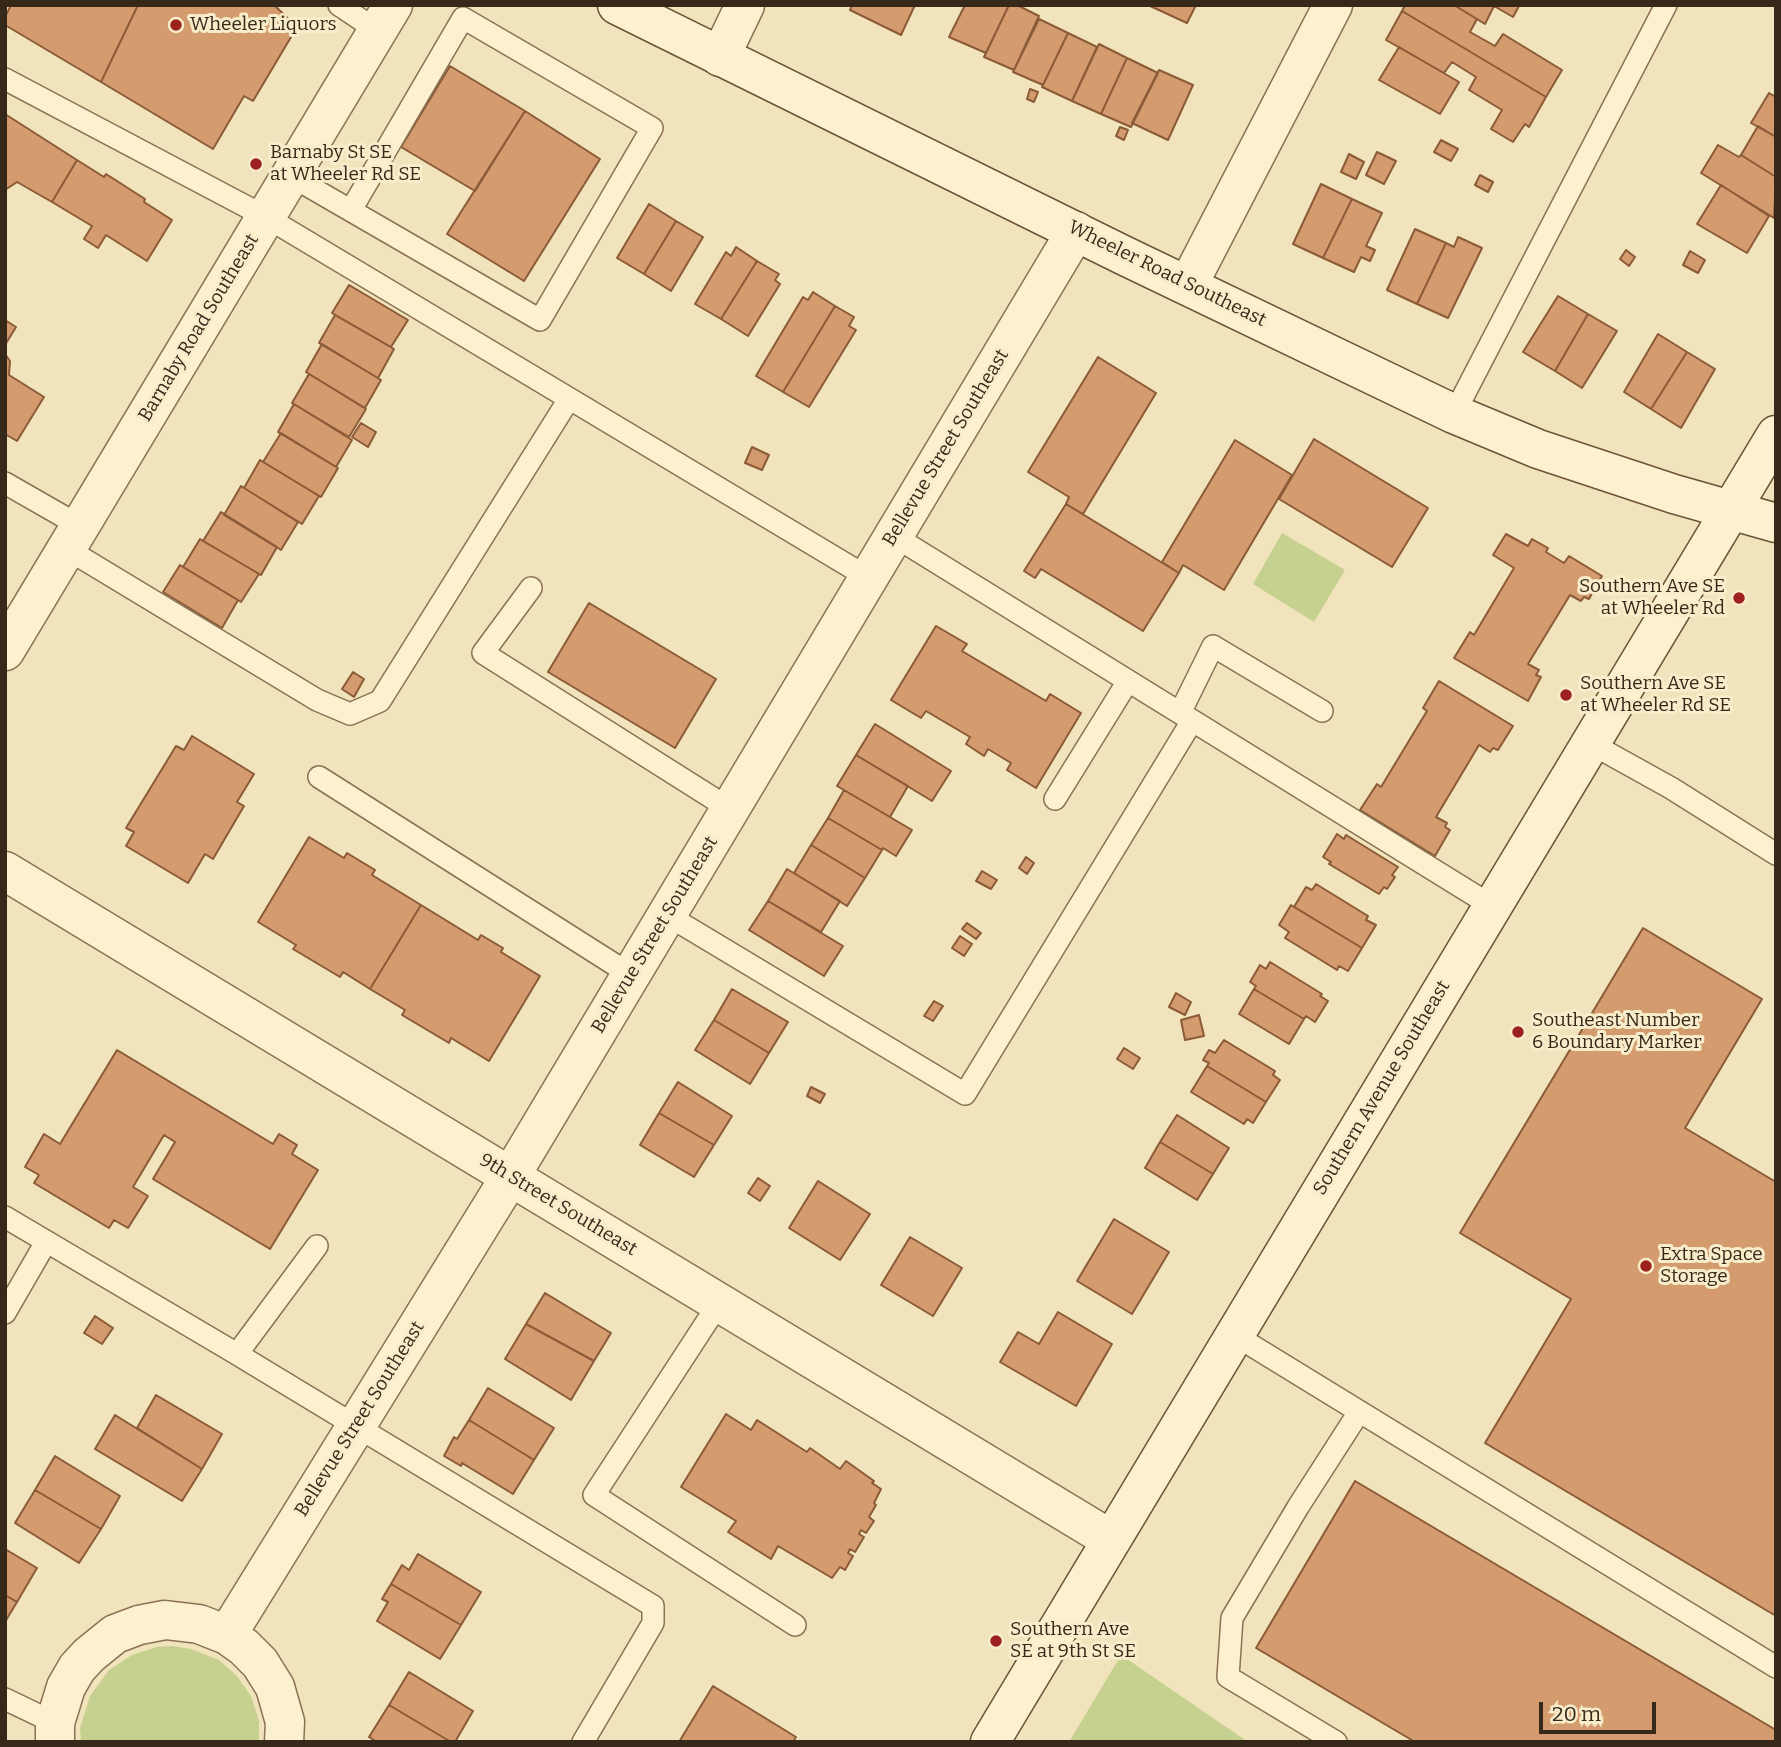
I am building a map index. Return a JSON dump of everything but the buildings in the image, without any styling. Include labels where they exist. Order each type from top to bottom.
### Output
[{"type":"street","name":"Wheeler Road Southeast","points":[[617,5],[1454,414],[1538,449],[1674,494],[1776,523]]},
{"type":"street","points":[[720,57],[745,5]]},
{"type":"street","points":[[1188,285],[1333,5]]},
{"type":"street","name":"Barnaby Road Southeast","points":[[5,651],[386,18]]},
{"type":"street","name":"Bellevue Street Southeast","points":[[227,1635],[510,1177],[1076,231]]},
{"type":"street","name":"Southern Avenue Southeast","points":[[990,1742],[1776,435]]},
{"type":"street","name":"9th Street Southeast","points":[[5,871],[1110,1539]]},
{"type":"street","points":[[55,1732],[66,1687],[77,1668],[97,1647],[115,1634],[139,1625],[166,1620],[199,1624],[227,1635],[260,1663],[275,1687],[285,1722],[284,1742]]},
{"type":"lane","points":[[340,5],[386,18]]},
{"type":"lane","points":[[1454,414],[1666,5]]},
{"type":"lane","points":[[291,176],[540,320],[652,128],[463,18],[351,210]]},
{"type":"lane","points":[[5,79],[266,217],[869,578]]},
{"type":"lane","points":[[5,483],[74,538],[317,700],[350,715],[380,701],[569,399]]},
{"type":"lane","points":[[894,536],[1492,906]]},
{"type":"lane","points":[[531,587],[483,653],[730,809]]},
{"type":"lane","points":[[667,915],[965,1094],[1186,717],[1213,646],[1322,710]]},
{"type":"lane","points":[[1055,799],[1128,681]]},
{"type":"lane","points":[[1590,743],[1671,788],[1776,854]]},
{"type":"lane","points":[[319,777],[631,975]]},
{"type":"lane","points":[[5,1217],[653,1606],[653,1623],[583,1742]]},
{"type":"lane","points":[[5,1313],[46,1242]]},
{"type":"lane","points":[[237,1354],[317,1246]]},
{"type":"lane","points":[[719,1303],[594,1495],[795,1625]]},
{"type":"lane","points":[[1233,1334],[1776,1667]]},
{"type":"lane","points":[[1336,1742],[1228,1677],[1232,1618],[1359,1412]]},
{"type":"lane","points":[[5,1699],[55,1732]]},
{"type":"green space","points":[[1282,533],[1345,570],[1314,622],[1253,584]]},
{"type":"green space","points":[[157,1647],[191,1649],[219,1660],[237,1676],[251,1696],[259,1720],[259,1742],[81,1742],[80,1728],[90,1696],[109,1670],[132,1655]]},
{"type":"green space","points":[[1121,1655],[1248,1742],[1069,1742]]},
{"type":"place","name":"Wheeler Liquors","points":[[176,25]]},
{"type":"place","name":"Barnaby St SE at Wheeler Rd SE","points":[[256,164]]},
{"type":"place","name":"Southern Ave SE at Wheeler Rd","points":[[1739,598]]},
{"type":"place","name":"Southern Ave SE at Wheeler Rd SE","points":[[1566,695]]},
{"type":"place","name":"Southeast Number 6 Boundary Marker","points":[[1518,1032]]},
{"type":"place","name":"Extra Space Storage","points":[[1646,1266]]},
{"type":"place","name":"Southern Ave SE at 9th St SE","points":[[996,1641]]}]
